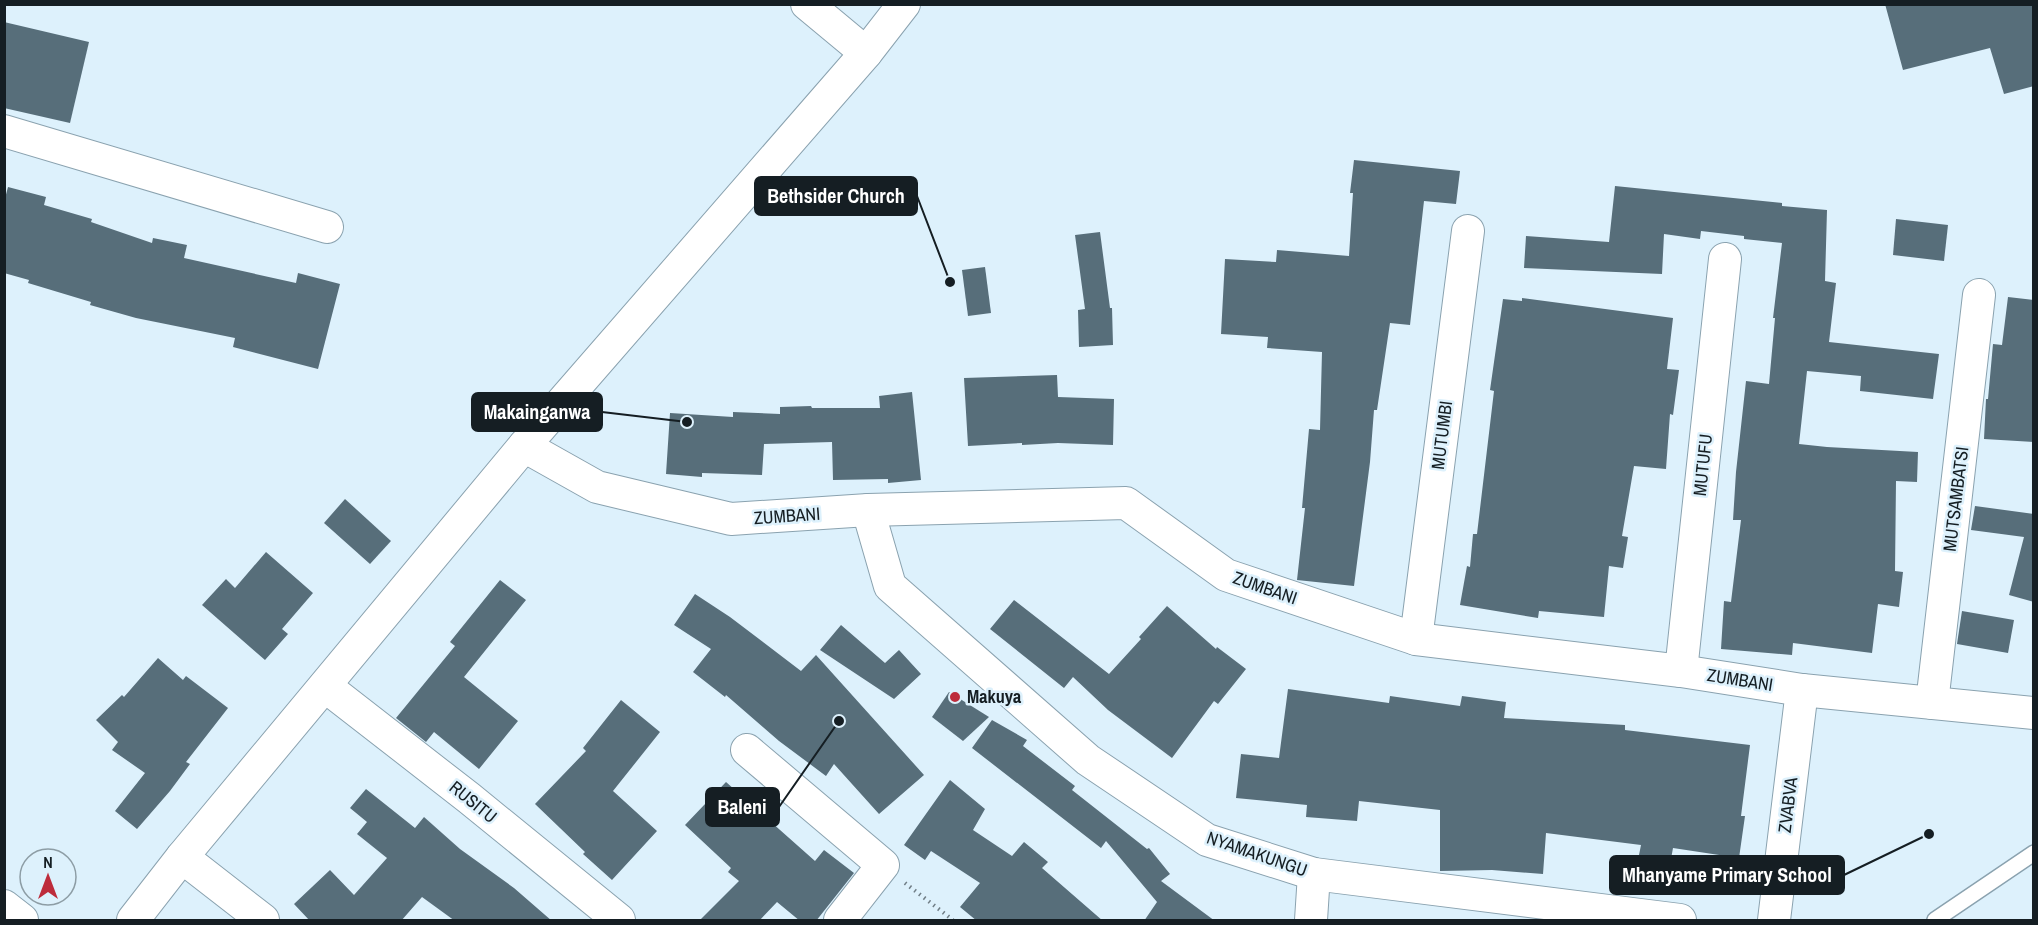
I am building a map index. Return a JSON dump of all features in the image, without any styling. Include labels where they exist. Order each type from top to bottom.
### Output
[{"type":"street","points":[[807,4],[866,53]]},
{"type":"street","points":[[133,921],[182,857],[524,446],[866,53],[904,4]]},
{"type":"street","points":[[4,131],[327,227]]},
{"type":"street","name":"MUTUMBI","points":[[1416,639],[1468,231]]},
{"type":"street","name":"MUTUFU","points":[[1681,671],[1725,259]]},
{"type":"street","name":"MUTSAMBATSI","points":[[1932,703],[1979,295]]},
{"type":"street","name":"ZUMBANI","points":[[524,446],[597,487],[731,519],[868,510],[1126,503],[1226,575],[1416,639],[1681,671],[1802,690],[2034,713]]},
{"type":"street","name":"NYAMAKUNGU","points":[[868,510],[890,586],[1088,760],[1207,840],[1314,874],[1680,921]]},
{"type":"street","name":"RUSITU","points":[[325,686],[469,798],[619,921]]},
{"type":"street","name":"ZVABVA","points":[[1774,921],[1802,690]]},
{"type":"street","points":[[747,750],[883,866],[840,921]]},
{"type":"street","points":[[182,857],[263,921]]},
{"type":"street","points":[[1311,921],[1314,874]]},
{"type":"street","points":[[4,906],[22,921]]},
{"type":"lane","points":[[1935,921],[2034,853]]},
{"type":"path","points":[[883,866],[953,921]]},
{"type":"building","points":[[1885,4],[2034,4],[2034,86],[2004,94],[1990,48],[1903,70]]},
{"type":"building","points":[[4,22],[89,42],[70,123],[4,108]]},
{"type":"building","points":[[1354,160],[1460,171],[1456,204],[1424,201],[1410,325],[1390,323],[1377,410],[1374,410],[1370,462],[1354,586],[1297,580],[1305,508],[1302,508],[1309,429],[1320,430],[1322,352],[1267,348],[1268,337],[1221,334],[1225,259],[1276,262],[1277,250],[1349,256],[1353,193],[1350,193]]},
{"type":"building","points":[[1615,186],[1782,203],[1782,206],[1827,210],[1825,281],[1836,283],[1829,342],[1939,354],[1933,399],[1860,391],[1861,376],[1807,371],[1799,444],[1918,452],[1917,482],[1896,481],[1895,571],[1903,572],[1899,607],[1878,604],[1872,653],[1793,643],[1792,655],[1721,649],[1724,601],[1731,602],[1741,520],[1733,520],[1746,381],[1769,384],[1775,318],[1773,318],[1782,243],[1701,231],[1700,239],[1664,234],[1662,274],[1524,268],[1526,236],[1609,242]]},
{"type":"building","points":[[8,187],[46,197],[44,205],[92,219],[91,222],[152,243],[153,238],[187,245],[184,258],[296,283],[298,273],[340,284],[318,369],[233,347],[235,338],[136,318],[90,305],[91,302],[28,283],[29,280],[4,273],[4,202]]},
{"type":"building","points":[[1896,219],[1948,225],[1944,261],[1893,255]]},
{"type":"building","points":[[1100,232],[1110,308],[1112,308],[1113,345],[1079,347],[1078,310],[1085,309],[1075,235]]},
{"type":"building","points":[[985,267],[991,313],[968,316],[962,270]]},
{"type":"building","points":[[2008,297],[2034,300],[2034,442],[1984,439],[1993,344],[2002,345]]},
{"type":"building","points":[[1522,298],[1673,318],[1667,369],[1679,370],[1673,415],[1670,414],[1666,469],[1634,466],[1622,536],[1628,537],[1623,568],[1609,566],[1604,617],[1539,611],[1538,618],[1460,605],[1467,566],[1470,567],[1473,534],[1477,534],[1494,391],[1490,390],[1503,299],[1522,301]]},
{"type":"building","points":[[1057,375],[1058,397],[1114,399],[1113,445],[1058,443],[1022,445],[1022,443],[968,446],[964,378]]},
{"type":"building","points":[[912,392],[921,480],[888,483],[888,479],[833,480],[832,442],[764,444],[762,475],[702,473],[702,477],[666,474],[670,413],[733,417],[733,412],[780,414],[780,407],[880,408],[879,396]]},
{"type":"building","points":[[345,499],[391,541],[370,564],[324,523]]},
{"type":"building","points":[[1975,506],[2034,514],[2034,602],[2009,595],[2024,537],[1971,530]]},
{"type":"building","points":[[266,552],[313,593],[282,629],[288,634],[265,660],[202,605],[226,579],[235,588]]},
{"type":"building","points":[[500,580],[526,600],[464,677],[518,721],[479,769],[434,732],[426,742],[396,718],[455,646],[450,642]]},
{"type":"building","points":[[695,594],[730,617],[801,671],[816,655],[924,775],[879,814],[834,764],[826,776],[779,741],[726,695],[725,697],[693,672],[711,649],[674,625]]},
{"type":"building","points":[[1014,600],[1109,674],[1167,606],[1216,649],[1217,647],[1246,669],[1218,704],[1214,701],[1172,758],[1108,710],[1073,677],[1064,688],[990,629]]},
{"type":"building","points":[[1962,611],[2014,620],[2008,653],[1957,644]]},
{"type":"building","points":[[841,625],[885,663],[899,650],[921,674],[894,699],[820,650]]},
{"type":"building","points":[[158,658],[183,680],[186,676],[228,708],[186,762],[190,764],[170,791],[137,829],[115,811],[145,773],[112,750],[118,742],[96,720],[122,695],[124,697]]},
{"type":"building","points":[[1288,689],[1389,703],[1390,696],[1460,706],[1462,696],[1506,702],[1504,718],[1625,725],[1625,730],[1750,745],[1741,816],[1745,816],[1739,858],[1673,848],[1671,859],[1639,855],[1641,845],[1546,833],[1543,874],[1492,870],[1440,871],[1440,810],[1359,801],[1357,821],[1306,817],[1307,805],[1236,798],[1241,754],[1279,758]]},
{"type":"building","points":[[949,692],[989,717],[963,741],[932,717]]},
{"type":"building","points":[[621,700],[660,732],[613,791],[657,831],[612,880],[583,854],[585,852],[535,804],[586,751],[583,748]]},
{"type":"building","points":[[992,720],[1027,740],[1023,746],[1075,786],[1072,790],[1147,849],[1149,848],[1170,874],[1161,881],[1215,921],[1144,921],[1157,902],[1106,841],[1101,848],[972,748]]},
{"type":"building","points":[[950,780],[985,809],[973,830],[1012,856],[1024,842],[1048,862],[1042,868],[1103,921],[977,921],[960,907],[980,883],[931,851],[925,860],[904,845]]},
{"type":"building","points":[[726,782],[815,861],[824,850],[854,873],[816,921],[800,921],[777,902],[759,921],[699,921],[739,881],[728,872],[731,868],[685,825]]},
{"type":"building","points":[[366,789],[415,828],[424,817],[460,849],[514,888],[552,921],[455,921],[422,897],[401,921],[310,921],[294,904],[330,870],[354,895],[387,858],[357,834],[367,822],[350,808]]},
{"type":"place","name":"Bethsider Church","points":[[950,282]]},
{"type":"place","name":"Makainganwa","points":[[687,422]]},
{"type":"place","name":"Makuya","points":[[955,697]]},
{"type":"place","name":"Baleni","points":[[839,721]]},
{"type":"place","name":"Mhanyame Primary School","points":[[1929,834]]}]
